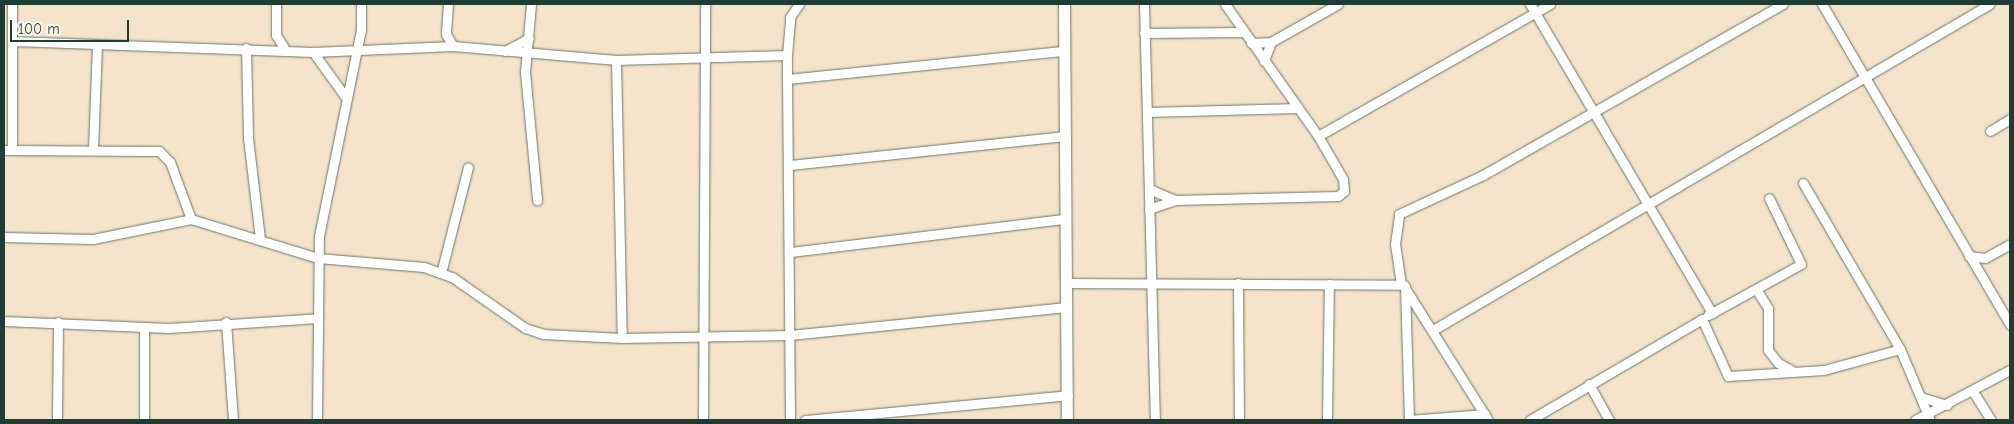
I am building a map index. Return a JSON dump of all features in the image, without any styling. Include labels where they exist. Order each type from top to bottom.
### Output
[{"type":"street","points":[[12,4],[13,41],[8,150],[94,149],[162,153],[180,185],[191,218]]},
{"type":"street","points":[[276,4],[276,35],[284,48]]},
{"type":"street","points":[[317,420],[318,258],[344,95],[354,47],[361,30],[362,4]]},
{"type":"street","points":[[438,47],[446,34],[448,4]]},
{"type":"street","points":[[531,4],[527,53],[530,154],[537,200]]},
{"type":"street","points":[[703,420],[707,59],[705,4]]},
{"type":"street","points":[[790,420],[791,252],[787,55],[790,17],[799,4]]},
{"type":"street","points":[[1064,4],[1065,219],[1068,283],[1067,420]]},
{"type":"street","points":[[1144,4],[1155,420]]},
{"type":"street","points":[[1149,209],[1174,200],[1338,196],[1344,191],[1343,179],[1318,136],[1243,32],[1227,4]]},
{"type":"street","points":[[1251,43],[1271,42],[1338,4]]},
{"type":"street","points":[[1318,136],[1532,8],[1550,4]]},
{"type":"street","points":[[1403,285],[1434,330],[1487,417],[1409,420],[1403,285],[1395,244],[1399,214],[1483,175],[1783,4]]},
{"type":"street","points":[[1822,4],[1868,78],[2010,325]]},
{"type":"street","points":[[1434,330],[1647,203],[1868,78],[1990,4]]},
{"type":"street","points":[[1532,8],[1712,313]]},
{"type":"street","points":[[1144,33],[1243,32]]},
{"type":"street","points":[[446,34],[453,46]]},
{"type":"street","points":[[263,49],[276,35]]},
{"type":"street","points":[[505,51],[529,38]]},
{"type":"street","points":[[13,41],[97,46],[284,48],[313,52],[354,47],[453,46],[616,60],[707,59],[787,55]]},
{"type":"street","points":[[1264,61],[1271,42]]},
{"type":"street","points":[[94,149],[97,46]]},
{"type":"street","points":[[246,48],[248,138],[260,238]]},
{"type":"street","points":[[787,79],[1065,51]]},
{"type":"street","points":[[313,52],[344,95]]},
{"type":"street","points":[[616,60],[622,338]]},
{"type":"street","points":[[1148,112],[1298,108]]},
{"type":"street","points":[[1990,131],[2010,119]]},
{"type":"street","points":[[790,164],[1065,136]]},
{"type":"street","points":[[441,273],[468,167]]},
{"type":"street","points":[[1803,183],[1900,349],[1924,398],[1929,418]]},
{"type":"street","points":[[1149,189],[1174,200]]},
{"type":"street","points":[[1530,420],[1712,313],[1801,264],[1769,198]]},
{"type":"street","points":[[4,238],[102,238],[191,218],[260,238],[318,258],[396,262],[441,273],[525,328],[542,334],[622,338],[705,335],[790,335],[1067,307]]},
{"type":"street","points":[[791,252],[1065,219]]},
{"type":"street","points":[[1969,256],[1985,258],[2010,244]]},
{"type":"street","points":[[1979,274],[1985,258]]},
{"type":"street","points":[[1068,283],[1403,285]]},
{"type":"street","points":[[1238,283],[1239,420]]},
{"type":"street","points":[[1327,420],[1329,284]]},
{"type":"street","points":[[1756,289],[1768,308],[1768,350],[1778,363],[1792,371]]},
{"type":"street","points":[[4,321],[144,327],[318,318]]},
{"type":"street","points":[[1702,319],[1728,376],[1852,365],[1900,349]]},
{"type":"street","points":[[57,420],[58,322]]},
{"type":"street","points":[[226,322],[233,420]]},
{"type":"street","points":[[144,327],[144,420]]},
{"type":"street","points":[[1914,420],[1929,418],[1947,405],[1974,393],[2010,370]]},
{"type":"street","points":[[1589,384],[1609,420]]},
{"type":"street","points":[[1974,393],[1991,420]]},
{"type":"street","points":[[805,420],[1068,395]]},
{"type":"street","points":[[1924,398],[1947,405]]}]
